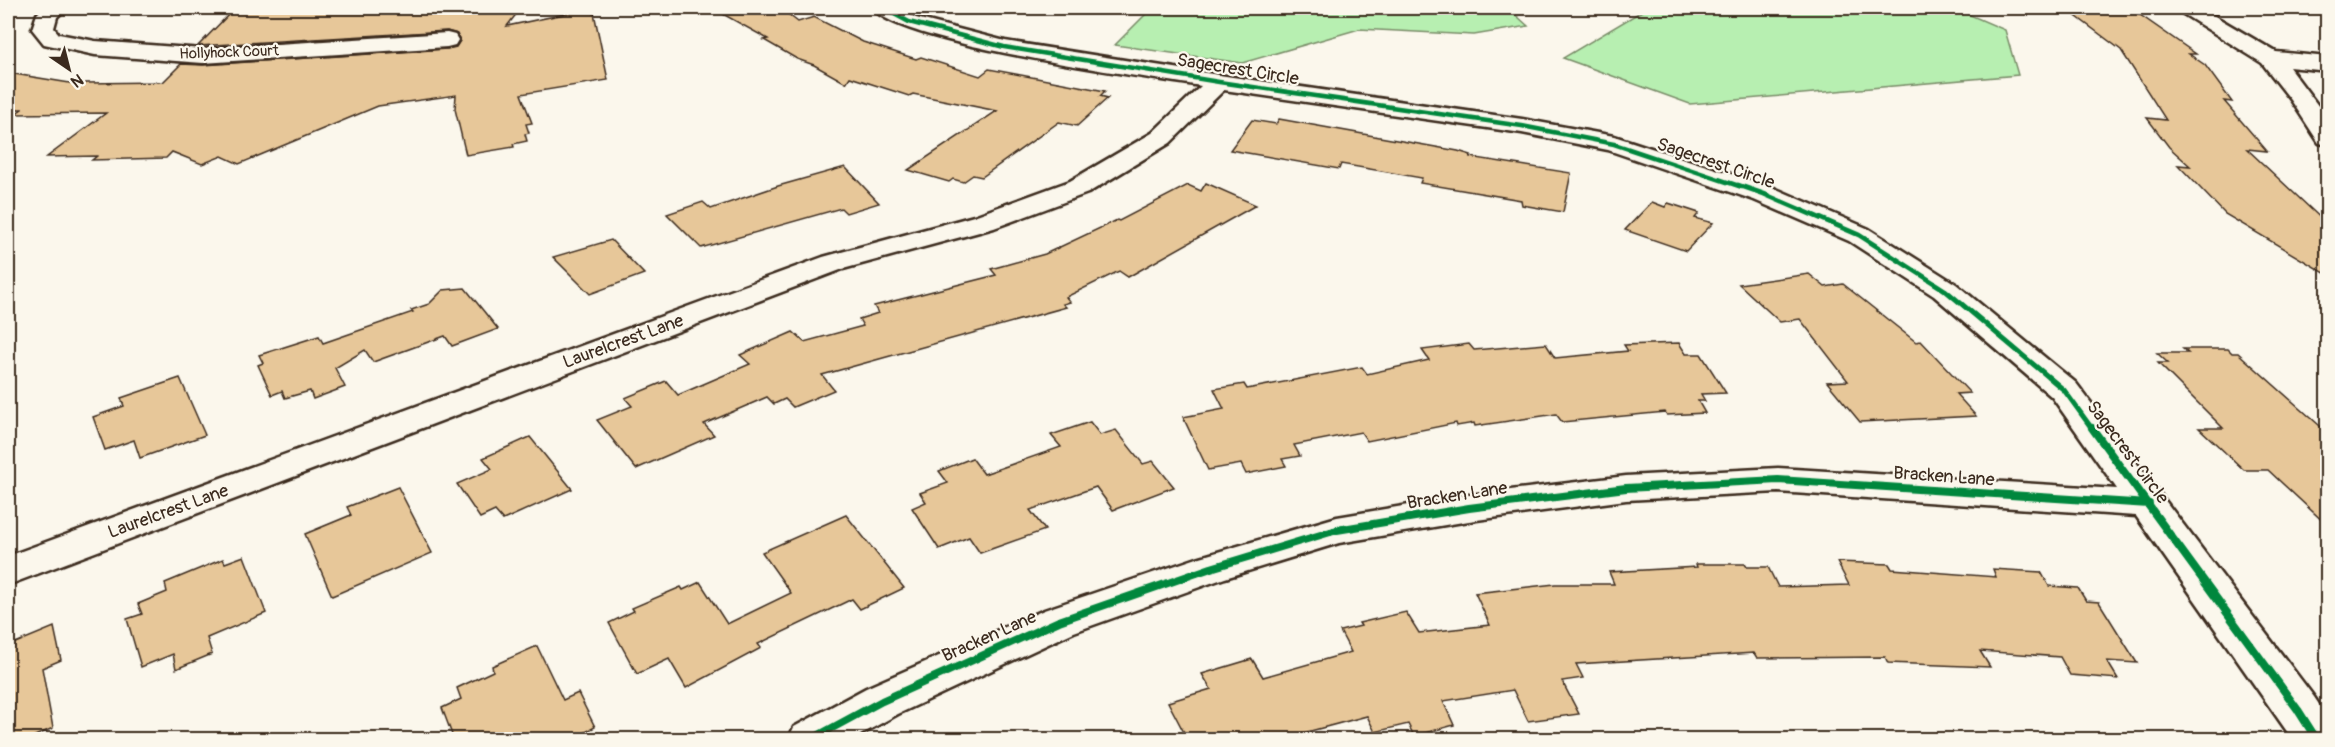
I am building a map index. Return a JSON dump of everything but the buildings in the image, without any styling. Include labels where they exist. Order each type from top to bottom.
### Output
[{"type":"street","name":"Hollyhock Court","points":[[56,8],[47,14],[44,29],[52,39],[95,48],[203,56],[447,40]]},
{"type":"street","name":"Sagecrest Circle","points":[[883,8],[909,22],[1004,46],[1219,82],[1522,126],[1614,144],[1764,194],[1859,235],[1945,290],[2064,390],[2149,504],[2317,740]]},
{"type":"street","points":[[2187,8],[2270,58],[2301,97],[2328,138]]},
{"type":"street","points":[[2270,58],[2328,64]]},
{"type":"street","name":"Laurelcrest Lane","points":[[8,571],[833,263],[984,222],[1079,187],[1161,138],[1219,82]]},
{"type":"street","name":"Bracken Lane","points":[[810,740],[882,701],[1059,621],[1210,568],[1337,530],[1469,508],[1626,488],[1778,480],[2149,504]]},
{"type":"green space","points":[[1152,8],[1508,8],[1528,26],[1474,35],[1359,29],[1242,63],[1115,45]]},
{"type":"green space","points":[[1647,8],[1954,8],[2005,30],[2018,75],[1690,104],[1563,58]]},
{"type":"cycle path","points":[[883,8],[909,22],[1004,47],[1219,82],[1522,126],[1614,144],[1764,194],[1859,235],[1945,290],[2064,390],[2298,710],[2317,740]]},
{"type":"cycle path","points":[[810,740],[882,701],[1059,621],[1211,568],[1337,530],[1469,508],[1626,488],[1778,480],[2149,504]]}]
